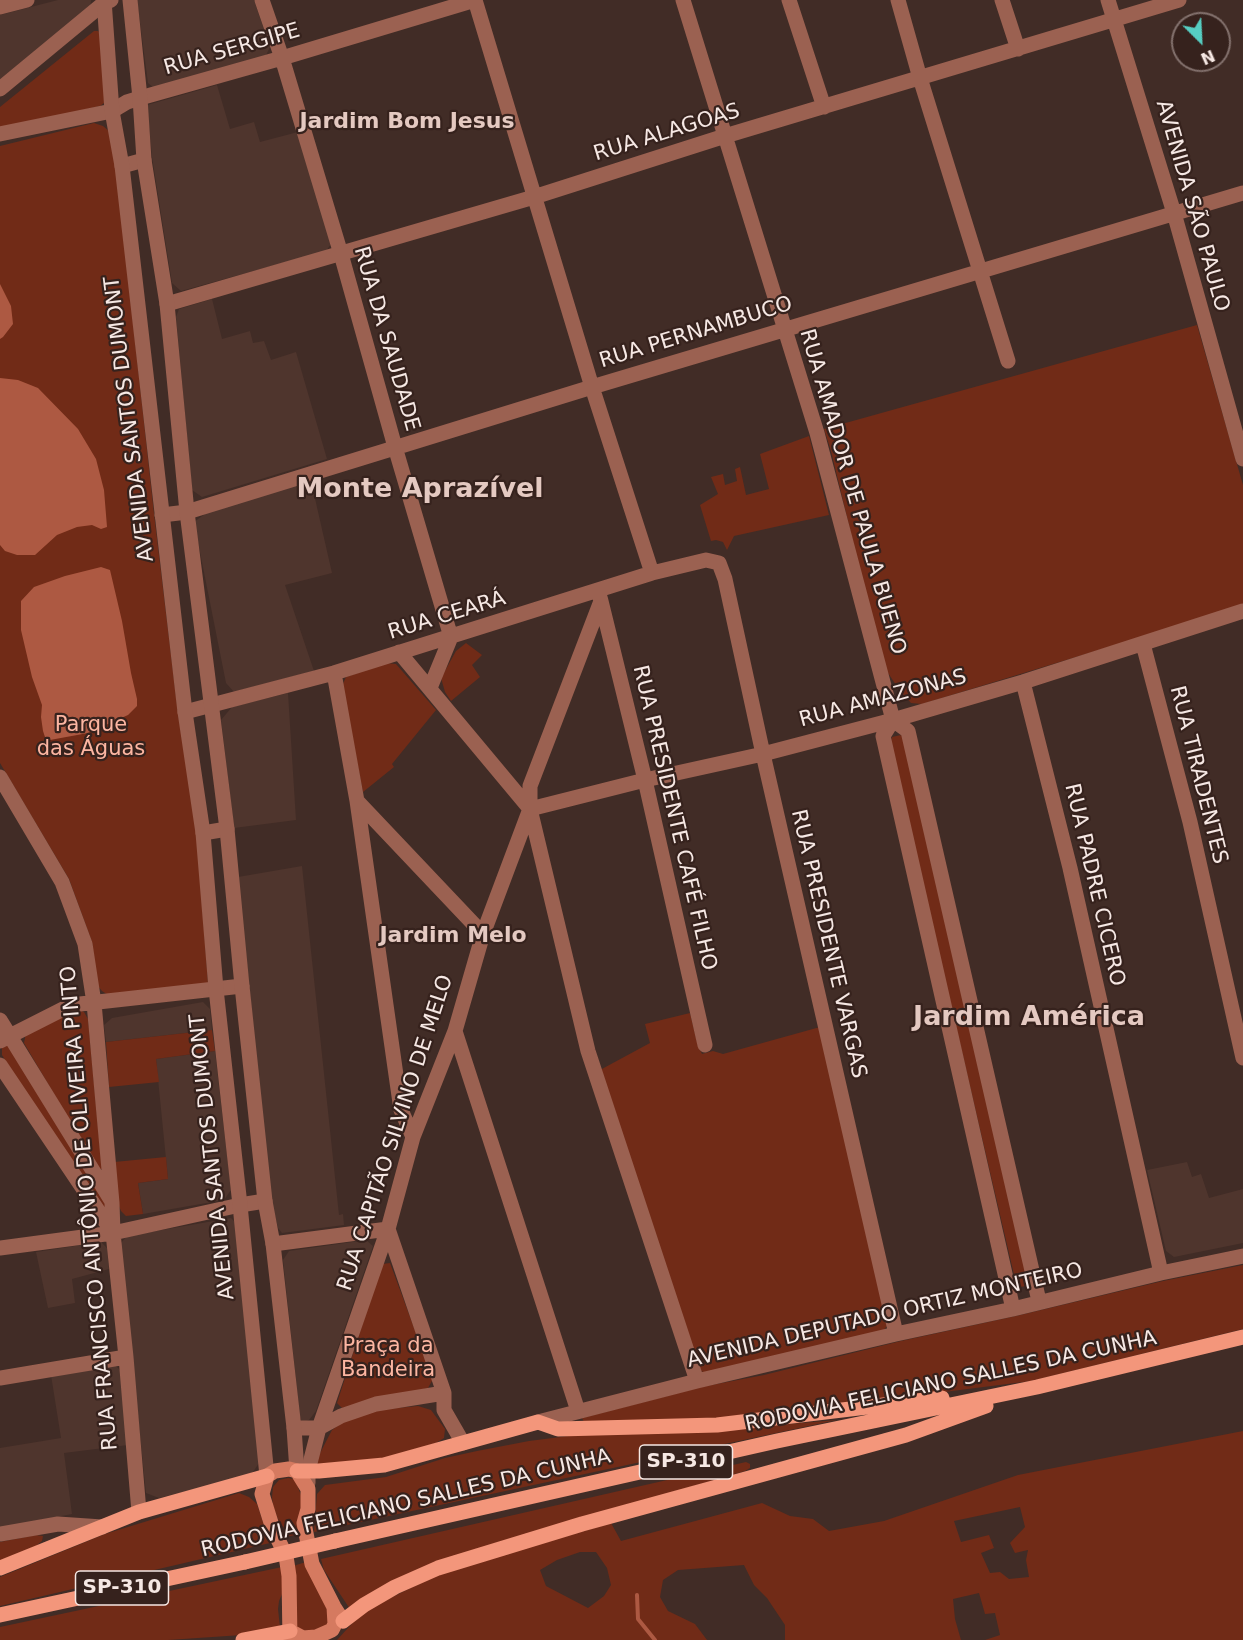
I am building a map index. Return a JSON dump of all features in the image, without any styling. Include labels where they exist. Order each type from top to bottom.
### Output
[{"type":"main road","name":"RODOVIA FELICIANO SALLES DA CUNHA","points":[[0,1615],[777,1442],[1037,1387],[1243,1337]]},
{"type":"main road","points":[[0,1568],[140,1512],[267,1476],[276,1471],[384,1465],[538,1422],[558,1429],[717,1425],[1037,1387]]},
{"type":"main road","points":[[243,1640],[290,1636],[316,1637],[335,1630],[364,1605],[395,1587],[438,1568],[582,1524],[906,1435],[1037,1387]]},
{"type":"main road","points":[[267,1476],[262,1494],[273,1529],[286,1556],[289,1576],[290,1636]]},
{"type":"main road","points":[[308,1490],[308,1509],[304,1523],[308,1545],[312,1564],[334,1607],[335,1630]]},
{"type":"street","points":[[0,7],[27,0]]},
{"type":"street","points":[[130,0],[144,160],[167,304],[187,512],[227,829],[265,1201],[273,1244],[294,1428],[303,1471]]},
{"type":"street","name":"RUA DA SAUDADE","points":[[262,0],[282,58],[341,254],[451,637]]},
{"type":"street","points":[[475,0],[592,387],[652,573]]},
{"type":"street","name":"RUA SERGIPE","points":[[0,134],[112,111],[140,98],[475,0]]},
{"type":"street","name":"RUA AMADOR DE PAULA BUENO","points":[[683,0],[817,433],[893,720],[908,731],[1039,1302]]},
{"type":"street","points":[[789,0],[824,107]]},
{"type":"street","points":[[898,0],[1008,361]]},
{"type":"street","points":[[1002,0],[1018,49]]},
{"type":"street","name":"AVENIDA SÃO PAULO","points":[[1108,0],[1174,213],[1243,459]]},
{"type":"street","name":"RUA ALAGOAS","points":[[167,304],[534,197],[725,136],[1179,0]]},
{"type":"street","points":[[0,89],[106,1]]},
{"type":"street","name":"AVENIDA SANTOS DUMONT","points":[[106,1],[112,111],[122,166],[185,712],[203,833],[216,989],[267,1476]]},
{"type":"street","points":[[122,166],[144,160]]},
{"type":"street","name":"RUA PERNAMBUCO","points":[[162,515],[187,512],[592,387],[1243,193]]},
{"type":"street","points":[[1227,407],[1243,402]]},
{"type":"street","name":"RUA CEARÁ","points":[[185,712],[334,673],[599,595],[652,573],[706,560],[719,563]]},
{"type":"street","name":"RUA PRESIDENTE VARGAS","points":[[719,563],[725,579],[896,1334]]},
{"type":"street","name":"RUA PRESIDENTE CAFÉ FILHO","points":[[599,595],[645,780],[705,1045]]},
{"type":"street","name":"RUA CAPITÃO SILVINO DE MELO","points":[[308,1490],[303,1471],[388,1229],[413,1137],[455,1031],[483,934],[530,809],[530,786],[599,595]]},
{"type":"street","name":"RUA AMAZONAS","points":[[530,809],[645,780],[763,754],[893,720],[1023,682],[1243,611]]},
{"type":"street","points":[[430,688],[451,637]]},
{"type":"street","name":"RUA TIRADENTES","points":[[1143,644],[1190,822],[1243,1058]]},
{"type":"street","points":[[399,652],[530,809],[588,1051],[697,1381]]},
{"type":"street","points":[[334,673],[357,801],[401,1110],[413,1137]]},
{"type":"street","name":"RUA PADRE CICERO","points":[[1023,682],[1070,868],[1161,1273]]},
{"type":"street","points":[[893,720],[883,736],[1013,1309]]},
{"type":"street","name":"RUA FRANCISCO ANTÔNIO DE OLIVEIRA PINTO","points":[[0,777],[62,882],[85,944],[94,1003],[140,1512]]},
{"type":"street","points":[[357,801],[483,934]]},
{"type":"street","points":[[203,833],[227,829]]},
{"type":"street","points":[[5,1038],[71,1005],[242,986]]},
{"type":"street","points":[[0,1020],[5,1038],[112,1203]]},
{"type":"street","points":[[455,1031],[578,1412]]},
{"type":"street","points":[[0,1065],[113,1233]]},
{"type":"street","points":[[0,1248],[113,1233],[265,1201]]},
{"type":"street","points":[[273,1244],[388,1229],[444,1393],[444,1410],[463,1443]]},
{"type":"street","name":"AVENIDA DEPUTADO ORTIZ MONTEIRO","points":[[538,1422],[697,1381],[896,1334],[1243,1256]]},
{"type":"street","points":[[0,1378],[126,1357]]},
{"type":"street","points":[[294,1428],[319,1428],[341,1416],[376,1404],[444,1393]]},
{"type":"street","points":[[0,1534],[58,1524],[102,1527]]},
{"type":"shaded area","points":[[58,0],[91,0],[90,9],[0,86],[0,15]]},
{"type":"shaded area","points":[[137,0],[254,0],[270,47],[265,57],[154,88],[148,83]]},
{"type":"shaded area","points":[[217,85],[230,129],[254,122],[260,142],[298,132],[331,244],[326,251],[181,291],[172,283],[152,157],[147,105]]},
{"type":"shaded area","points":[[0,284],[11,306],[13,324],[0,339]]},
{"type":"shaded area","points":[[212,299],[222,339],[250,331],[253,343],[264,341],[271,360],[296,352],[327,459],[202,497],[192,490],[176,317],[179,309]]},
{"type":"shaded area","points":[[0,378],[18,380],[38,388],[78,429],[96,459],[104,490],[107,527],[101,529],[92,525],[77,527],[57,535],[35,555],[17,555],[5,551],[0,545]]},
{"type":"shaded area","points":[[311,481],[332,573],[285,585],[314,671],[234,692],[226,683],[194,522],[209,511]]},
{"type":"shaded area","points":[[101,567],[110,570],[122,621],[137,706],[128,715],[88,733],[50,740],[45,737],[43,731],[42,705],[32,677],[21,630],[21,601],[34,587]]},
{"type":"shaded area","points":[[288,693],[296,820],[234,828],[221,720],[232,707]]},
{"type":"shaded area","points":[[302,866],[339,1215],[343,1214],[344,1225],[282,1233],[278,1228],[271,1200],[238,877]]},
{"type":"shaded area","points":[[203,1002],[210,1009],[212,1030],[106,1042],[104,1025],[112,1018]]},
{"type":"shaded area","points":[[215,1051],[231,1190],[224,1200],[143,1214],[138,1183],[168,1179],[156,1059]]},
{"type":"shaded area","points":[[1187,1162],[1192,1177],[1201,1174],[1209,1198],[1243,1189],[1243,1243],[1174,1257],[1166,1251],[1147,1170]]},
{"type":"shaded area","points":[[231,1218],[235,1222],[259,1463],[253,1472],[244,1477],[159,1498],[146,1493],[120,1244],[127,1236]]},
{"type":"shaded area","points":[[366,1240],[373,1246],[316,1411],[309,1420],[302,1423],[283,1260],[289,1251]]},
{"type":"shaded area","points":[[101,1242],[107,1248],[109,1269],[72,1279],[75,1303],[48,1308],[36,1252]]},
{"type":"shaded area","points":[[114,1364],[122,1372],[128,1445],[64,1453],[72,1514],[0,1528],[0,1448],[61,1438],[51,1375]]},
{"type":"green space","points":[[94,31],[100,33],[106,97],[104,103],[100,106],[0,131],[0,107]]},
{"type":"green space","name":"Parque das Águas","points":[[94,123],[110,132],[116,167],[178,713],[197,834],[208,983],[108,995],[97,985],[92,942],[69,879],[0,763],[0,146]]},
{"type":"green space","points":[[1197,325],[1243,485],[1243,606],[922,704],[911,703],[886,670],[824,429]]},
{"type":"green space","points":[[809,436],[829,515],[734,536],[727,550],[723,542],[711,541],[700,505],[718,494],[711,477],[723,474],[725,485],[737,481],[735,469],[740,467],[746,495],[769,489],[760,454]]},
{"type":"green space","points":[[466,643],[482,655],[472,665],[480,677],[451,701],[445,692],[441,678],[456,651]]},
{"type":"green space","points":[[386,663],[396,664],[436,710],[392,764],[394,767],[363,792],[342,686],[346,677]]},
{"type":"green space","points":[[901,735],[906,740],[1030,1279],[1027,1286],[1019,1287],[1016,1283],[890,744],[892,737]]},
{"type":"green space","points":[[74,1008],[84,1012],[88,1019],[102,1169],[95,1164],[24,1043],[26,1033]]},
{"type":"green space","points":[[690,1013],[702,1054],[713,1051],[723,1054],[820,1027],[888,1325],[881,1333],[707,1374],[699,1370],[600,1070],[650,1043],[645,1024]]},
{"type":"green space","points":[[212,1030],[215,1051],[156,1059],[159,1082],[109,1087],[106,1042]]},
{"type":"green space","points":[[8,1045],[109,1208],[99,1208],[2,1055],[2,1048]]},
{"type":"green space","points":[[166,1157],[168,1179],[138,1183],[143,1214],[126,1216],[117,1201],[114,1162]]},
{"type":"green space","name":"Praça da Bandeira","points":[[390,1263],[433,1379],[428,1388],[342,1408],[337,1403],[382,1264]]},
{"type":"green space","points":[[1243,1265],[1243,1329],[1031,1381],[715,1421],[584,1422],[582,1418],[701,1387],[764,1375],[901,1341]]},
{"type":"green space","points":[[418,1406],[431,1410],[445,1429],[444,1438],[436,1443],[387,1458],[318,1464],[317,1459],[332,1430],[344,1421],[377,1410]]},
{"type":"green space","points":[[837,1420],[314,1532],[317,1494],[325,1485],[386,1477],[445,1458],[477,1451],[529,1441],[592,1433],[717,1430]]},
{"type":"green space","points":[[1243,1431],[1243,1640],[985,1640],[1000,1635],[995,1613],[985,1614],[979,1593],[953,1599],[955,1619],[961,1640],[785,1640],[785,1625],[767,1598],[754,1585],[744,1565],[678,1570],[663,1580],[660,1597],[668,1611],[695,1624],[707,1640],[337,1640],[358,1617],[370,1608],[441,1573],[611,1523],[621,1541],[762,1503],[790,1516],[813,1519],[829,1531],[884,1521],[1018,1475]],"holes":[[[1020,1507],[1025,1527],[1010,1543],[1015,1553],[1028,1550],[1026,1560],[1029,1577],[1009,1579],[1000,1572],[990,1573],[981,1553],[994,1548],[989,1535],[961,1542],[954,1521]],[[580,1552],[596,1552],[607,1568],[611,1585],[604,1596],[588,1608],[546,1586],[540,1570],[557,1560]]]},
{"type":"green space","points":[[746,1462],[750,1464],[750,1468],[745,1471],[577,1520],[350,1609],[324,1570],[321,1559]]},
{"type":"green space","points":[[295,1479],[302,1498],[299,1534],[286,1537],[273,1506],[272,1497],[273,1487],[279,1480]]},
{"type":"green space","points":[[239,1493],[249,1497],[257,1504],[270,1543],[0,1606],[0,1577],[105,1534]]},
{"type":"green space","points":[[36,1535],[43,1536],[42,1541],[36,1546],[0,1561],[0,1542]]},
{"type":"green space","points":[[306,1562],[333,1621],[314,1633],[298,1629],[293,1622],[293,1566]]},
{"type":"green space","points":[[282,1567],[283,1592],[278,1609],[280,1627],[242,1635],[168,1640],[0,1640],[0,1627]]},
{"type":"waterway","points":[[637,1595],[638,1619],[655,1640]]},
{"type":"district","name":"Jardim Bom Jesus","points":[[407,122]]},
{"type":"district","name":"Monte Aprazível","points":[[420,490]]},
{"type":"district","name":"Jardim Melo","points":[[453,936]]},
{"type":"district","name":"Jardim América","points":[[1029,1018]]}]
